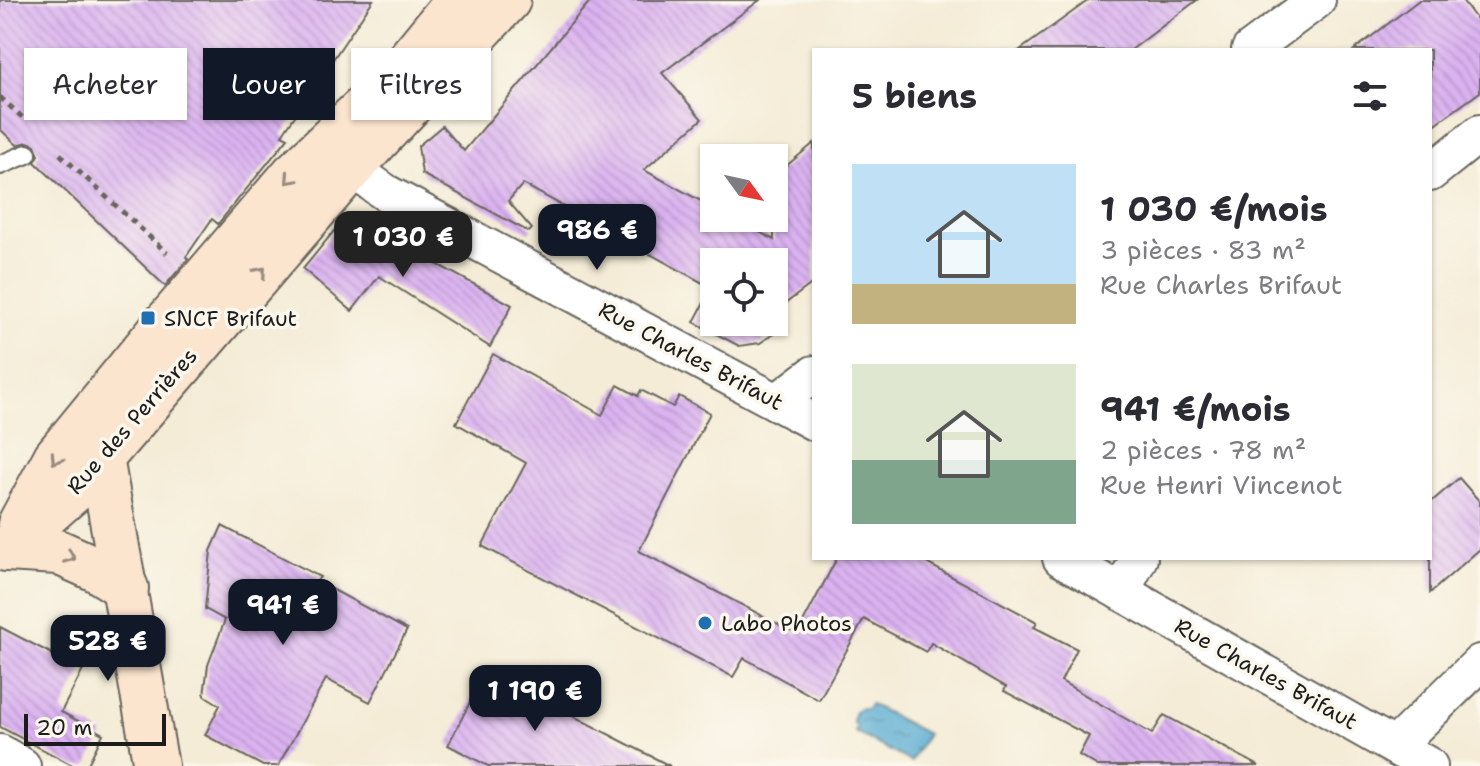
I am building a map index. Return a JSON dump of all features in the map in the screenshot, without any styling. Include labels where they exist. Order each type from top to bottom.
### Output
[{"type":"main road","name":"Rue des Perrières","points":[[4,554],[72,492],[101,458],[346,149],[390,83],[458,0]]},
{"type":"main road","name":"Rue des Perrières","points":[[4,554],[56,457],[293,175],[346,149],[508,0]]},
{"type":"main road","points":[[104,398],[101,458],[156,766]]},
{"type":"main road","points":[[4,554],[58,552],[96,569],[126,588]]},
{"type":"street","points":[[1253,48],[1317,0]]},
{"type":"street","points":[[1432,171],[1480,133]]},
{"type":"street","name":"Rue Charles Brifaut","points":[[346,149],[399,200],[812,421]]},
{"type":"street","points":[[777,402],[812,376]]},
{"type":"street","name":"Rue Charles Brifaut","points":[[1065,560],[1429,766]]},
{"type":"street","points":[[1121,592],[1138,560]]},
{"type":"street","points":[[1395,746],[1480,663]]},
{"type":"street","points":[[0,753],[22,766]]},
{"type":"lane","points":[[0,165],[27,154]]},
{"type":"path","points":[[0,97],[33,128]]},
{"type":"path","points":[[55,149],[166,253]]},
{"type":"water","points":[[870,704],[927,734],[911,762],[855,732],[854,713],[860,708],[867,709]]},
{"type":"building","points":[[0,0],[373,0],[335,56],[335,48],[203,48],[203,120],[292,120],[282,135],[288,138],[218,224],[212,219],[186,257],[188,259],[165,286],[35,162],[39,155],[35,145],[28,142],[17,145],[0,129]]},
{"type":"building","points":[[591,0],[760,0],[662,73],[702,119],[644,170],[700,200],[700,232],[759,232],[774,240],[774,232],[788,232],[788,164],[812,145],[812,284],[788,302],[788,248],[700,248],[700,281],[523,184],[508,201],[532,229],[529,232],[422,174],[418,146],[442,126],[464,151]]},
{"type":"building","points":[[1089,0],[1197,0],[1134,48],[1023,48]]},
{"type":"building","points":[[1419,0],[1462,0],[1480,24],[1480,92],[1432,127],[1432,48],[1357,48]]},
{"type":"building","points":[[347,215],[512,305],[490,347],[379,276],[352,311],[303,269]]},
{"type":"building","points":[[700,311],[700,325],[694,322]]},
{"type":"building","points":[[720,336],[770,336],[760,343],[739,346]]},
{"type":"building","points":[[493,354],[602,415],[618,385],[638,396],[641,390],[673,407],[679,396],[710,413],[639,551],[797,634],[836,560],[921,560],[1037,622],[1034,627],[1077,649],[1061,681],[1152,734],[1164,715],[1259,766],[1098,766],[1079,755],[1089,736],[1004,691],[1006,687],[931,643],[926,652],[864,619],[819,700],[744,658],[733,677],[482,546],[526,463],[456,423]]},
{"type":"building","points":[[1459,478],[1480,502],[1480,549],[1430,593],[1432,560],[1432,501]]},
{"type":"building","points":[[222,526],[320,577],[317,581],[407,630],[370,702],[326,679],[278,766],[263,766],[205,735],[220,705],[204,695],[208,665],[225,620],[205,609],[211,551]]},
{"type":"building","points":[[0,627],[83,670],[61,712],[103,734],[87,766],[74,766],[0,727]]},
{"type":"building","points":[[486,671],[670,766],[488,766],[448,745]]},
{"type":"place","name":"SNCF Brifaut","points":[[148,318]]},
{"type":"place","name":"Labo Photos","points":[[705,623]]}]
